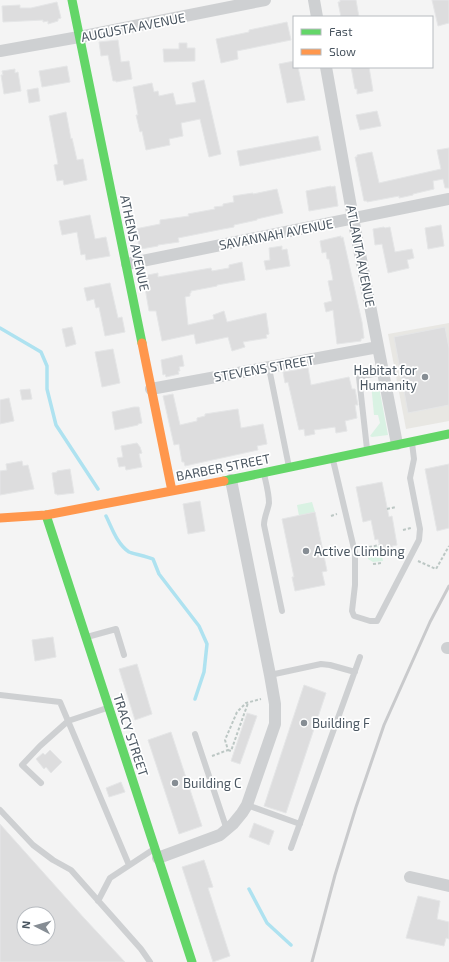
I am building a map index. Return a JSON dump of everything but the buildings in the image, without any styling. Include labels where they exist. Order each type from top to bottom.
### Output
[{"type":"street","name":"ATHENS AVENUE","points":[[72,0],[172,491]]},
{"type":"street","name":"AUGUSTA AVENUE","points":[[0,51],[265,0]]},
{"type":"street","points":[[314,0],[317,16]]},
{"type":"street","name":"ATLANTA AVENUE","points":[[326,68],[353,218],[397,444]]},
{"type":"street","name":"SAVANNAH AVENUE","points":[[126,264],[449,199]]},
{"type":"street","name":"STEVENS STREET","points":[[151,389],[378,348]]},
{"type":"street","name":"BARBER STREET","points":[[0,518],[46,515],[231,480],[449,434]]},
{"type":"street","points":[[157,853],[212,839],[227,830],[233,824],[247,805],[274,724],[275,704],[270,675],[231,480]]},
{"type":"street","name":"TRACY STREET","points":[[46,515],[192,962]]},
{"type":"street","points":[[410,877],[449,886]]},
{"type":"lane","points":[[269,368],[289,467]]},
{"type":"lane","points":[[367,451],[359,377],[383,372]]},
{"type":"lane","points":[[333,458],[355,553],[355,585],[352,611],[354,616],[370,621],[377,621],[419,540],[420,529],[410,478],[414,459],[412,442]]},
{"type":"lane","points":[[264,472],[268,495],[264,525],[282,611]]},
{"type":"lane","points":[[85,637],[116,628],[124,655]]},
{"type":"lane","points":[[291,848],[360,656]]},
{"type":"lane","points":[[270,675],[321,664],[355,672]]},
{"type":"lane","points":[[0,695],[60,702],[129,865]]},
{"type":"lane","points":[[40,783],[22,765],[40,746],[68,721],[109,708]]},
{"type":"lane","points":[[195,734],[227,830]]},
{"type":"lane","points":[[247,805],[300,824]]},
{"type":"lane","points":[[0,810],[33,845],[53,860],[71,870],[150,962]]},
{"type":"lane","points":[[98,901],[110,878],[129,865],[157,853]]},
{"type":"path","points":[[387,509],[396,506]]},
{"type":"path","points":[[331,516],[340,514]]},
{"type":"path","points":[[364,548],[380,545]]},
{"type":"path","points":[[415,560],[436,569],[449,546]]},
{"type":"path","points":[[373,564],[382,563]]},
{"type":"path","points":[[228,750],[225,740],[237,712],[242,705],[261,699]]},
{"type":"path","points":[[218,754],[228,750],[231,751],[248,702]]},
{"type":"shaded area","name":"Habitat for Humanity","points":[[449,323],[449,421],[406,429],[388,334]]},
{"type":"green space","points":[[378,382],[388,435],[372,437],[370,436],[380,423],[378,415],[374,415],[371,383]]},
{"type":"green space","points":[[312,502],[315,512],[299,516],[297,505]]},
{"type":"green space","points":[[380,546],[383,561],[373,562],[368,559],[367,549]]},
{"type":"waterway","points":[[0,328],[41,352],[47,366],[47,389],[56,425],[98,489]]},
{"type":"waterway","points":[[106,516],[115,536],[125,549],[129,552],[153,559],[159,574],[199,626],[207,644],[204,672],[195,699]]},
{"type":"waterway","points":[[249,889],[267,923],[291,945]]},
{"type":"railway","points":[[312,962],[335,875],[384,725],[430,622],[449,586]]},
{"type":"traffic: fast","points":[[72,0],[142,343]]},
{"type":"traffic: fast","points":[[224,481],[449,434]]},
{"type":"traffic: fast","points":[[46,515],[192,962]]},
{"type":"traffic: slow","points":[[142,343],[172,491]]},
{"type":"traffic: slow","points":[[0,518],[46,515],[224,481]]},
{"type":"place","name":"Habitat for Humanity","points":[[425,377]]},
{"type":"place","name":"Active Climbing","points":[[306,551]]},
{"type":"place","name":"Building F","points":[[304,723]]},
{"type":"place","name":"Building C","points":[[175,783]]}]
